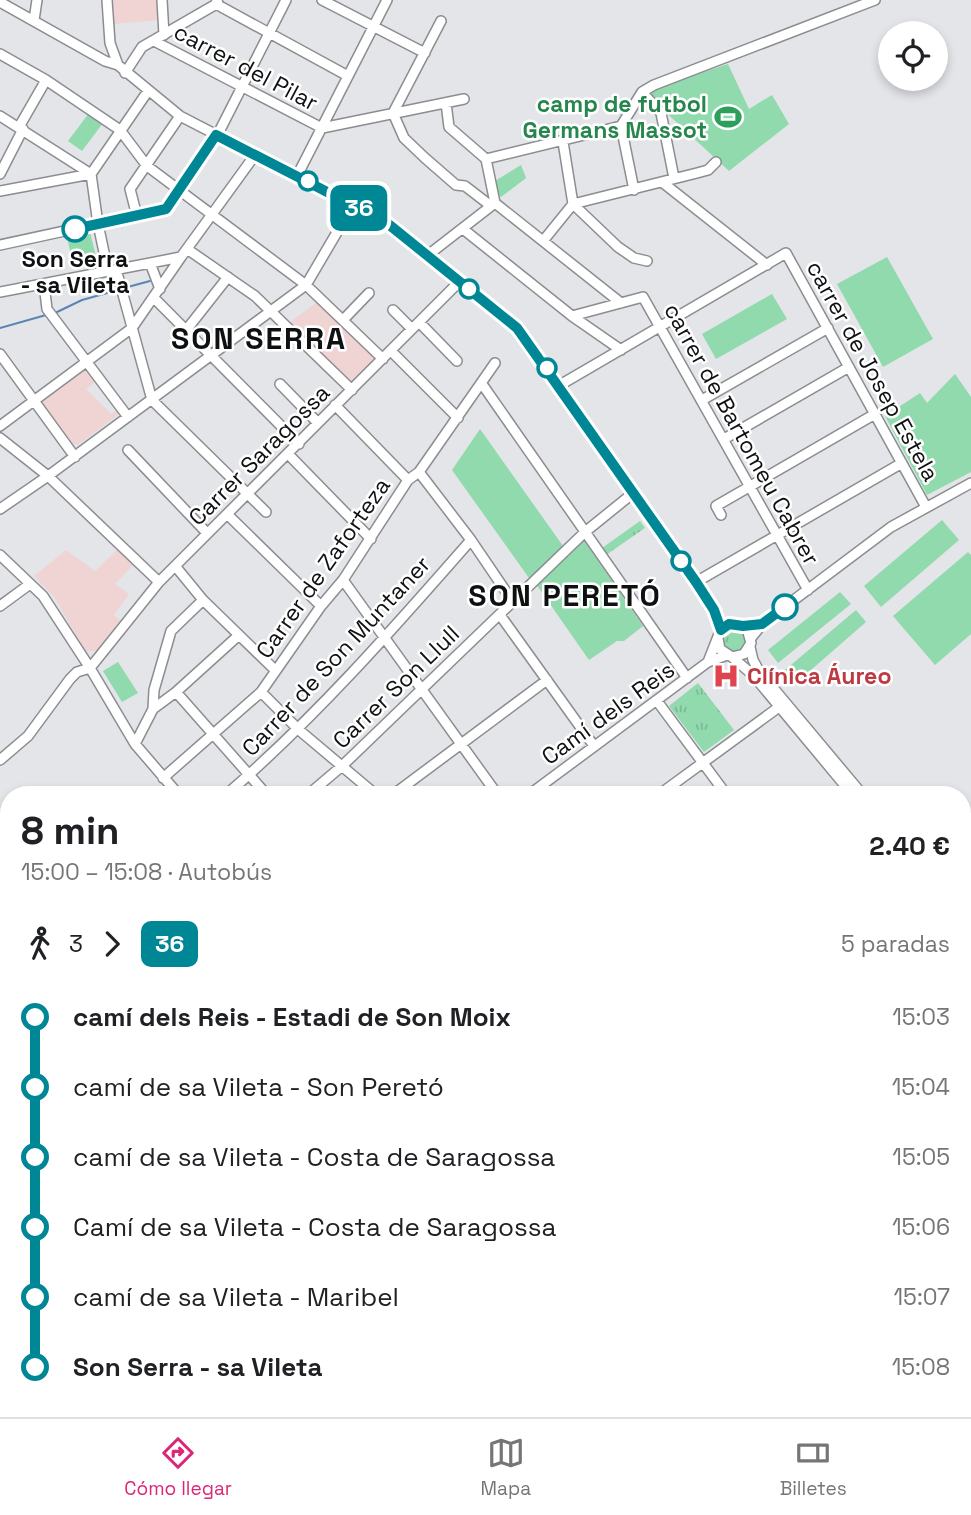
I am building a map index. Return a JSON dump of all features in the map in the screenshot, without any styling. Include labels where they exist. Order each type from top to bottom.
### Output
[{"type":"street","points":[[34,20],[37,0]]},
{"type":"street","points":[[107,0],[110,43],[118,65],[125,73],[180,116],[387,223],[517,328],[560,385],[632,494],[714,610],[720,634],[720,649],[753,675],[845,786]]},
{"type":"street","points":[[162,0],[164,35]]},
{"type":"street","points":[[0,245],[166,209],[216,135],[286,0]]},
{"type":"street","points":[[297,176],[387,0]]},
{"type":"street","points":[[634,190],[621,127],[642,92],[654,85],[875,0]]},
{"type":"street","points":[[125,73],[142,47],[219,1],[270,34],[348,76]]},
{"type":"street","points":[[325,1],[425,53]]},
{"type":"street","points":[[0,2],[104,61],[118,65]]},
{"type":"street","points":[[393,113],[441,21]]},
{"type":"street","name":"carrer del Pilar","points":[[154,41],[321,128]]},
{"type":"street","points":[[0,54],[46,80],[120,130],[147,166],[306,285],[383,359]]},
{"type":"street","points":[[0,173],[46,80]]},
{"type":"street","points":[[148,91],[91,174],[98,224],[112,270],[121,289],[152,400],[266,512]]},
{"type":"street","points":[[642,92],[661,113],[674,178]]},
{"type":"street","points":[[321,128],[464,99]]},
{"type":"street","points":[[446,103],[449,127],[486,159],[493,204]]},
{"type":"street","points":[[393,113],[404,138],[456,185],[465,186],[493,204],[621,303]]},
{"type":"street","points":[[0,116],[91,174]]},
{"type":"street","points":[[137,216],[130,188],[180,116]]},
{"type":"street","points":[[486,159],[621,127]]},
{"type":"street","points":[[563,142],[573,204],[618,247],[635,258],[647,261]]},
{"type":"street","points":[[0,426],[132,328],[255,155]]},
{"type":"street","points":[[543,241],[573,204],[708,170],[716,162]]},
{"type":"street","points":[[0,191],[91,174]]},
{"type":"street","points":[[560,385],[766,265],[662,182]]},
{"type":"street","points":[[428,255],[493,204]]},
{"type":"street","points":[[0,509],[75,457],[306,285],[352,205]]},
{"type":"street","points":[[463,229],[572,316],[621,350]]},
{"type":"street","points":[[0,292],[150,263],[184,253],[228,277],[270,310],[352,390]]},
{"type":"street","name":"carrer de Josep Estela","points":[[766,265],[786,253],[926,507]]},
{"type":"street","points":[[150,263],[160,289]]},
{"type":"street","points":[[187,329],[228,277]]},
{"type":"street","name":"Carrer Saragossa","points":[[176,568],[207,533],[459,282]]},
{"type":"street","points":[[44,284],[50,314],[128,418]]},
{"type":"street","points":[[343,320],[369,293]]},
{"type":"street","name":"carrer de Bartomeu Cabrer","points":[[621,303],[643,297],[808,590]]},
{"type":"street","points":[[154,298],[299,444]]},
{"type":"street","points":[[572,316],[621,303]]},
{"type":"street","points":[[393,310],[457,361]]},
{"type":"street","points":[[702,400],[828,328]]},
{"type":"street","points":[[391,351],[458,418]]},
{"type":"street","points":[[0,354],[75,457]]},
{"type":"street","name":"Carrer de Zaforteza","points":[[163,778],[261,692],[321,606],[343,580],[408,480],[419,472],[495,363]]},
{"type":"street","points":[[724,439],[849,367]]},
{"type":"street","points":[[280,384],[318,423]]},
{"type":"street","points":[[482,384],[687,678]]},
{"type":"street","points":[[335,405],[408,480]]},
{"type":"street","points":[[721,515],[716,506],[875,414]]},
{"type":"street","points":[[0,438],[48,476],[159,582]]},
{"type":"street","points":[[128,450],[207,533]]},
{"type":"street","points":[[288,454],[371,539]]},
{"type":"street","points":[[696,582],[902,463]]},
{"type":"street","points":[[419,472],[471,540],[513,602]]},
{"type":"street","points":[[729,656],[741,656],[762,624],[891,527],[971,483]]},
{"type":"street","name":"Carrer Son Llull","points":[[318,786],[585,532],[632,494]]},
{"type":"street","points":[[228,514],[321,606]]},
{"type":"street","name":"Carrer de Son Muntaner","points":[[236,786],[299,730],[471,540]]},
{"type":"street","points":[[2,562],[30,584],[53,610],[135,744],[170,786]]},
{"type":"street","points":[[0,760],[29,736],[70,679],[90,668],[159,582],[176,568],[203,600],[275,670]]},
{"type":"street","points":[[343,580],[491,786]]},
{"type":"street","points":[[0,606],[30,584]]},
{"type":"street","points":[[135,744],[152,709],[154,690],[171,631],[203,600]]},
{"type":"street","points":[[714,610],[739,625],[750,643],[753,660],[759,671],[855,786]]},
{"type":"street","points":[[500,615],[594,746]]},
{"type":"street","points":[[720,634],[739,625],[762,624]]},
{"type":"street","name":"Camí dels Reis","points":[[708,662],[720,634]]},
{"type":"street","points":[[152,709],[176,692],[239,635]]},
{"type":"street","name":"Camí dels Reis","points":[[541,786],[708,662],[729,656]]},
{"type":"street","points":[[405,786],[547,680]]},
{"type":"street","points":[[176,692],[259,786]]},
{"type":"street","points":[[261,692],[299,730],[366,786]]},
{"type":"street","points":[[657,701],[720,786]]},
{"type":"street","points":[[671,786],[779,708]]},
{"type":"shaded area","points":[[111,0],[157,0],[159,20],[113,24]]},
{"type":"shaded area","points":[[320,300],[378,358],[350,385],[290,322]]},
{"type":"shaded area","points":[[84,369],[95,382],[86,389],[111,414],[117,410],[119,414],[78,445],[73,444],[42,403],[43,399]]},
{"type":"shaded area","points":[[120,547],[135,563],[115,584],[129,594],[114,615],[120,620],[97,651],[85,651],[55,598],[34,576],[66,550],[95,571]]},
{"type":"green space","name":"camp de futbol Germans Massot","points":[[728,64],[749,109],[772,95],[789,124],[729,171],[647,95],[649,90]]},
{"type":"green space","points":[[89,113],[103,123],[82,151],[68,141]]},
{"type":"green space","points":[[521,165],[526,178],[501,197],[497,193],[495,181]]},
{"type":"green space","points":[[90,232],[98,265],[74,269],[67,237]]},
{"type":"green space","points":[[887,257],[933,339],[883,367],[837,284]]},
{"type":"green space","points":[[772,294],[787,319],[716,359],[702,334]]},
{"type":"green space","points":[[955,374],[971,397],[971,472],[927,495],[885,416],[920,393],[927,403]]},
{"type":"green space","points":[[480,429],[563,546],[529,578],[452,470]]},
{"type":"green space","points":[[942,520],[959,540],[881,607],[864,586]]},
{"type":"green space","points":[[640,521],[645,528],[606,555],[602,548]]},
{"type":"green space","points":[[583,539],[643,626],[624,641],[617,641],[589,660],[536,584]]},
{"type":"green space","points":[[968,552],[971,555],[971,634],[935,665],[893,616]]},
{"type":"green space","points":[[840,592],[851,604],[778,663],[768,650]]},
{"type":"green space","points":[[856,610],[866,622],[796,683],[785,670]]},
{"type":"green space","points":[[734,627],[743,631],[747,640],[743,649],[734,653],[725,649],[721,640],[725,631]]},
{"type":"green space","points":[[118,662],[138,693],[122,702],[103,671]]},
{"type":"green space","points":[[698,683],[734,730],[704,752],[669,706]]},
{"type":"waterway","points":[[124,288],[150,281]]},
{"type":"waterway","points":[[55,313],[82,300],[118,290]]},
{"type":"waterway","points":[[0,328],[46,315]]},
{"type":"bus line","name":"36","points":[[75,229],[166,209],[216,135],[387,223],[517,328],[560,385],[627,487],[696,582],[714,610],[721,630],[729,624],[762,624],[785,607]]},
{"type":"place","name":"camp de futbol Germans Massot","points":[[728,117]]},
{"type":"place","name":"Son Serra - sa Vileta","points":[[75,229]]},
{"type":"place","name":"Clínica Áureo","points":[[726,676]]},
{"type":"district","name":"SON SERRA","points":[[259,339]]},
{"type":"district","name":"SON PERETÓ","points":[[565,596]]}]
